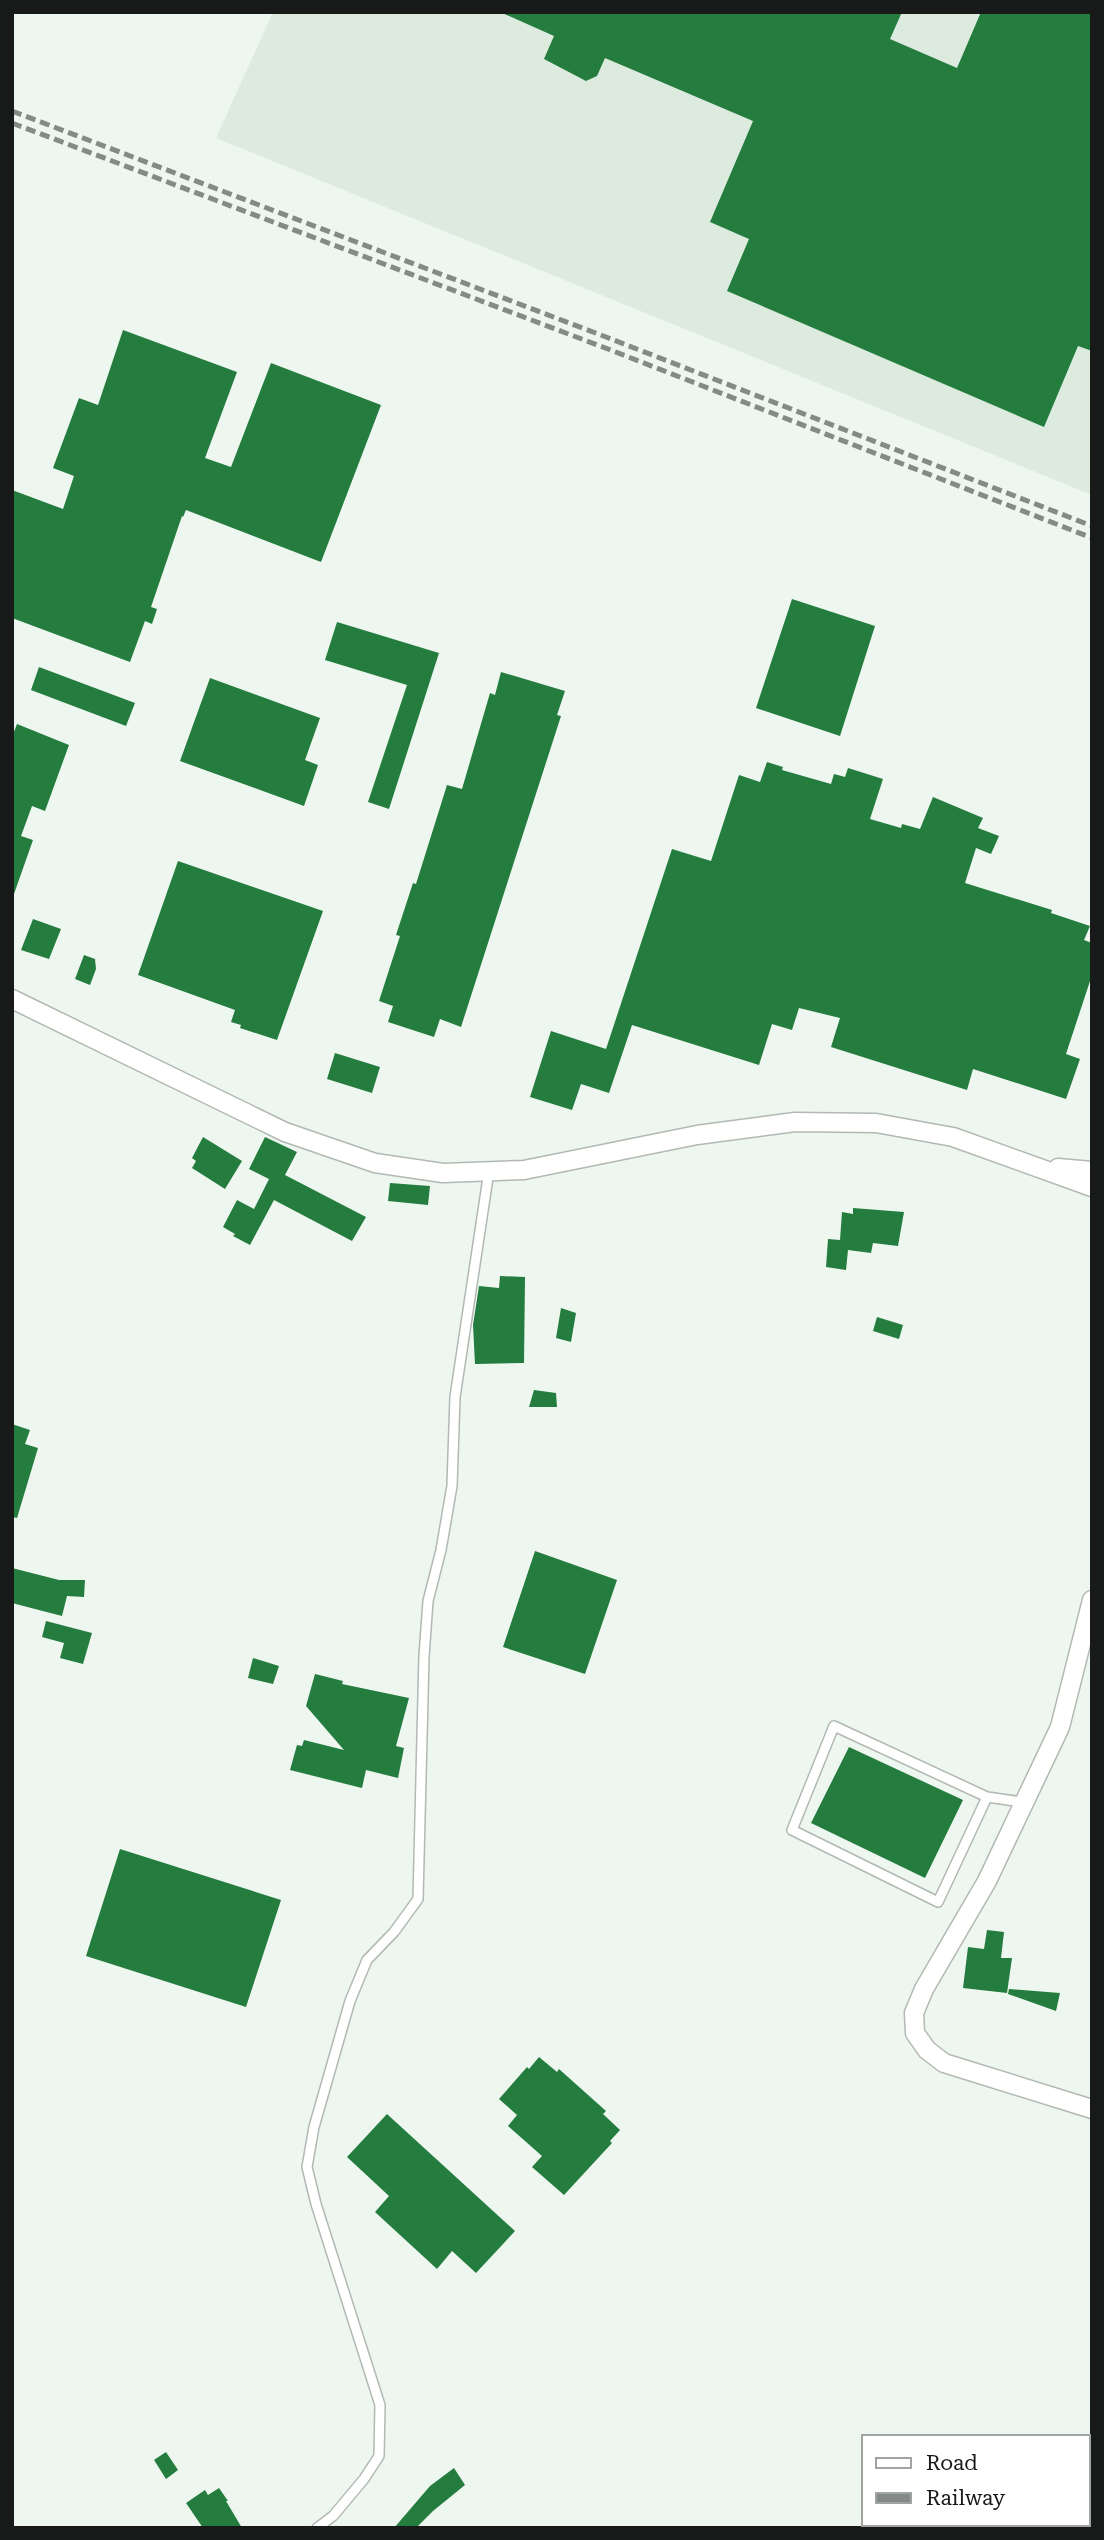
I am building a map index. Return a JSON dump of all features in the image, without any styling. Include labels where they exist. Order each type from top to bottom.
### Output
[{"type":"street","points":[[12,999],[285,1132],[374,1163],[443,1173],[524,1170],[697,1135],[795,1122],[876,1123],[953,1137],[1092,1187]]},
{"type":"street","points":[[1034,1165],[1092,1171]]},
{"type":"street","points":[[1092,1601],[1060,1727],[1022,1802],[987,1881],[924,1989],[914,2013],[915,2033],[927,2050],[944,2063],[1092,2109]]},
{"type":"lane","points":[[317,2528],[333,2516],[379,2456],[380,2405],[316,2204],[307,2167],[314,2127],[351,2001],[366,1960],[394,1932],[418,1899],[424,1656],[428,1601],[441,1550],[452,1486],[455,1397],[489,1171]]},
{"type":"lane","points":[[987,1797],[938,1902],[792,1830],[834,1726],[987,1797],[1022,1802]]},
{"type":"shaded area","points":[[273,12],[1092,12],[1092,495],[216,138]]},
{"type":"building","points":[[500,12],[902,12],[890,39],[957,68],[981,12],[1092,12],[1092,351],[1078,346],[1044,427],[727,291],[749,239],[710,222],[753,121],[605,58],[597,76],[586,81],[544,59],[554,36]]},
{"type":"building","points":[[123,330],[237,372],[205,458],[231,467],[271,363],[381,405],[321,562],[186,510],[151,607],[157,609],[152,624],[145,621],[130,662],[12,618],[12,490],[63,509],[74,476],[53,468],[79,398],[98,405]]},
{"type":"building","points":[[792,599],[875,626],[840,736],[756,708]]},
{"type":"building","points":[[337,622],[439,653],[389,809],[368,802],[407,685],[325,660]]},
{"type":"building","points":[[39,667],[135,703],[126,726],[31,690]]},
{"type":"building","points":[[501,672],[565,691],[557,715],[561,716],[461,1027],[440,1019],[434,1037],[388,1022],[393,1006],[379,1001],[400,936],[396,935],[413,883],[416,884],[447,785],[462,789],[490,693],[495,695]]},
{"type":"building","points":[[210,678],[320,718],[305,760],[318,765],[304,806],[180,761]]},
{"type":"building","points":[[17,724],[69,745],[45,811],[32,806],[21,836],[33,840],[14,894],[12,737]]},
{"type":"building","points":[[767,762],[783,767],[782,770],[831,784],[834,774],[845,777],[848,768],[883,779],[870,819],[901,828],[902,824],[920,829],[933,797],[983,818],[978,828],[999,836],[991,854],[976,848],[965,883],[1052,910],[1051,913],[1090,926],[1084,940],[1092,943],[1092,975],[1066,1054],[1080,1059],[1066,1099],[973,1069],[967,1090],[831,1047],[840,1018],[799,1008],[792,1030],[772,1024],[759,1065],[632,1025],[609,1093],[581,1084],[572,1110],[530,1097],[551,1031],[606,1049],[672,849],[711,861],[739,775],[760,782]]},
{"type":"building","points":[[178,861],[323,911],[277,1040],[240,1028],[241,1025],[231,1022],[235,1010],[138,975]]},
{"type":"building","points":[[33,919],[61,929],[49,959],[21,950]]},
{"type":"building","points":[[84,955],[95,959],[96,969],[90,985],[75,979]]},
{"type":"building","points":[[335,1053],[380,1067],[372,1093],[327,1079]]},
{"type":"building","points":[[203,1137],[242,1161],[225,1189],[192,1168],[196,1161],[192,1158]]},
{"type":"building","points":[[265,1137],[297,1152],[285,1175],[366,1217],[352,1241],[274,1200],[250,1245],[223,1227],[237,1200],[254,1209],[269,1179],[249,1169]]},
{"type":"building","points":[[390,1183],[430,1186],[428,1205],[388,1201]]},
{"type":"building","points":[[853,1208],[904,1212],[898,1246],[873,1243],[871,1253],[848,1250],[846,1270],[826,1267],[828,1239],[840,1240],[842,1212],[853,1214]]},
{"type":"building","points":[[500,1276],[525,1277],[524,1363],[475,1364],[473,1325],[479,1286],[499,1288]]},
{"type":"building","points":[[561,1308],[576,1313],[571,1342],[556,1338]]},
{"type":"building","points":[[877,1317],[903,1325],[899,1339],[873,1331]]},
{"type":"building","points":[[534,1390],[556,1393],[557,1407],[529,1407]]},
{"type":"building","points":[[12,1424],[30,1430],[25,1444],[38,1448],[17,1518],[12,1517]]},
{"type":"building","points":[[535,1551],[617,1580],[585,1674],[503,1647]]},
{"type":"building","points":[[12,1568],[59,1580],[85,1580],[84,1597],[67,1596],[62,1616],[12,1603]]},
{"type":"building","points":[[46,1621],[92,1633],[83,1664],[60,1658],[64,1643],[42,1637]]},
{"type":"building","points":[[253,1658],[279,1666],[273,1684],[248,1678]]},
{"type":"building","points":[[315,1674],[343,1681],[342,1684],[409,1698],[396,1746],[404,1748],[398,1778],[366,1770],[362,1788],[290,1770],[297,1745],[302,1746],[304,1740],[344,1750],[306,1706]]},
{"type":"building","points":[[849,1747],[963,1800],[925,1878],[811,1823]]},
{"type":"building","points":[[120,1849],[281,1900],[246,2007],[86,1956]]},
{"type":"building","points":[[987,1930],[1004,1932],[1001,1958],[1012,1958],[1007,1993],[963,1988],[968,1947],[984,1949]]},
{"type":"building","points":[[1009,1989],[1060,1993],[1056,2011],[1008,1994]]},
{"type":"building","points":[[539,2057],[557,2072],[559,2069],[606,2111],[603,2114],[620,2130],[610,2141],[612,2143],[564,2195],[532,2167],[542,2156],[508,2126],[517,2115],[499,2099]]},
{"type":"building","points":[[387,2114],[515,2231],[476,2273],[452,2251],[437,2269],[375,2212],[389,2196],[347,2157]]},
{"type":"building","points":[[166,2452],[178,2470],[166,2479],[154,2460]]},
{"type":"building","points":[[454,2468],[465,2485],[416,2528],[394,2528],[430,2486]]},
{"type":"building","points":[[219,2488],[242,2528],[203,2528],[186,2503],[205,2490],[208,2495]]},
{"type":"railway","points":[[12,111],[606,337],[1092,526]]},
{"type":"railway","points":[[12,123],[608,349],[1092,538]]}]
